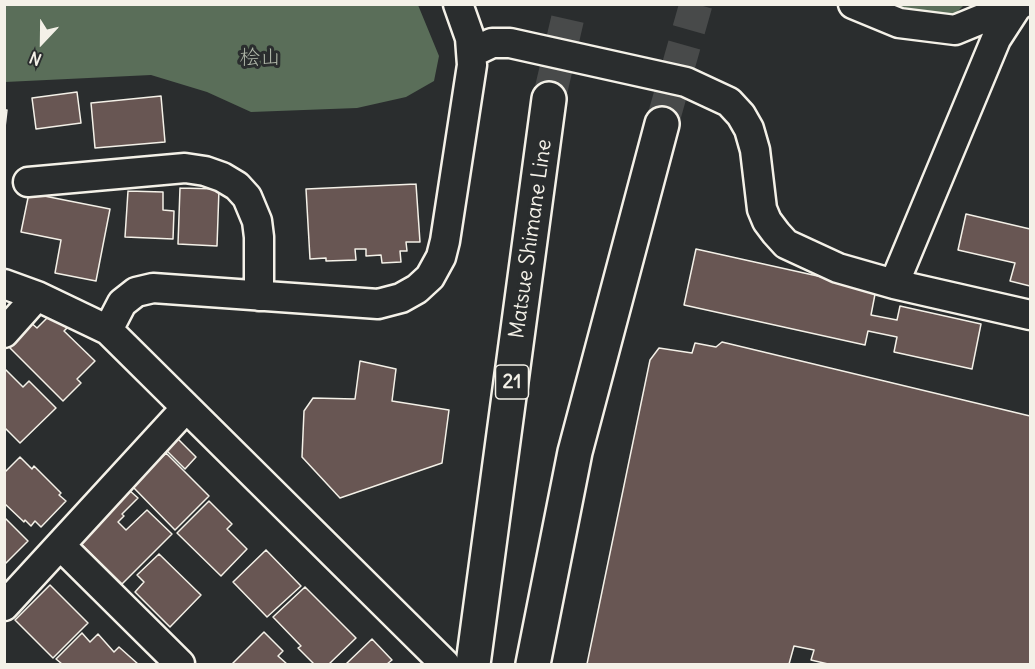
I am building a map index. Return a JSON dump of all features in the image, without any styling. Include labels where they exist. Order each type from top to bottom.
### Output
[{"type":"main road","name":"Matsue Shimane Line","points":[[473,664],[549,99]]},
{"type":"main road","points":[[533,664],[575,452],[662,124]]},
{"type":"street","points":[[108,330],[122,303],[136,292],[153,288],[378,304],[401,298],[417,289],[430,276],[441,257],[446,241],[473,52],[464,17],[458,4]]},
{"type":"street","points":[[853,4],[899,23],[955,30],[1019,5]]},
{"type":"street","points":[[894,284],[996,39],[1019,5]]},
{"type":"street","points":[[473,52],[492,43],[510,43],[686,82],[729,102],[741,115],[749,129],[755,150],[762,209],[767,221],[786,244],[838,268],[894,284],[1030,315]]},
{"type":"street","points":[[28,182],[185,168],[205,171],[222,177],[237,186],[247,197],[257,221],[259,296]]},
{"type":"street","points":[[4,284],[37,296],[108,330],[445,664]]},
{"type":"street","points":[[4,333],[37,296]]},
{"type":"street","points":[[4,606],[186,408]]},
{"type":"street","points":[[60,545],[180,664]]},
{"type":"green space","name":"桧山","points":[[4,5],[418,5],[439,56],[434,81],[406,97],[357,108],[251,112],[207,92],[151,75],[5,82]]},
{"type":"green space","points":[[881,5],[964,5],[951,18],[907,15]]},
{"type":"building","points":[[77,92],[81,123],[36,129],[32,98]]},
{"type":"building","points":[[161,96],[165,142],[95,148],[91,103]]},
{"type":"building","points":[[4,110],[7,110],[4,136]]},
{"type":"building","points":[[416,184],[420,242],[406,242],[407,251],[400,251],[401,262],[382,263],[381,255],[366,256],[366,249],[355,249],[356,260],[310,259],[306,189]]},
{"type":"building","points":[[180,188],[219,189],[217,246],[178,244]]},
{"type":"building","points":[[128,191],[163,192],[163,210],[174,211],[173,239],[125,237]]},
{"type":"building","points":[[29,193],[110,209],[96,281],[55,273],[61,240],[21,232]]},
{"type":"building","points":[[966,214],[1030,229],[1030,286],[1010,281],[1015,263],[958,250]]},
{"type":"building","points":[[696,249],[876,289],[871,315],[897,320],[900,306],[981,324],[972,369],[894,352],[897,337],[868,331],[865,345],[684,305]]},
{"type":"building","points":[[53,312],[68,327],[64,331],[95,361],[77,379],[81,383],[63,401],[6,344],[29,321],[37,328]]},
{"type":"building","points":[[722,342],[1030,416],[1030,664],[828,664],[811,660],[814,650],[794,646],[789,664],[587,664],[650,360],[659,348],[692,353],[695,343],[716,347]]},
{"type":"building","points":[[360,361],[396,369],[392,401],[449,410],[442,463],[340,498],[302,457],[304,411],[313,398],[355,399]]},
{"type":"building","points":[[4,368],[23,387],[29,381],[56,408],[20,443],[4,427]]},
{"type":"building","points":[[178,439],[196,457],[185,469],[166,450]]},
{"type":"building","points":[[166,453],[209,496],[175,530],[132,486]]},
{"type":"building","points":[[20,457],[32,469],[34,466],[66,501],[41,527],[35,521],[31,526],[25,520],[24,522],[4,503],[4,473]]},
{"type":"building","points":[[129,490],[138,498],[122,514],[124,516],[118,522],[126,530],[147,510],[172,534],[122,584],[82,545],[83,536]]},
{"type":"building","points":[[209,501],[232,524],[227,529],[247,549],[221,576],[177,533]]},
{"type":"building","points":[[4,517],[28,541],[5,564],[4,564]]},
{"type":"building","points":[[266,550],[301,586],[267,617],[233,582]]},
{"type":"building","points":[[159,554],[201,595],[170,627],[135,592],[144,582],[137,575]]},
{"type":"building","points":[[50,585],[88,623],[53,658],[15,620]]},
{"type":"building","points":[[305,587],[356,638],[329,664],[314,664],[298,648],[301,646],[273,617]]},
{"type":"building","points":[[264,632],[283,651],[278,656],[287,664],[232,664]]},
{"type":"building","points":[[82,633],[90,642],[98,634],[114,652],[119,647],[138,664],[62,664],[56,659]]},
{"type":"building","points":[[372,639],[392,660],[387,664],[346,664]]},
{"type":"tunnel","points":[[549,99],[571,4]]},
{"type":"tunnel","points":[[662,124],[696,4]]}]
